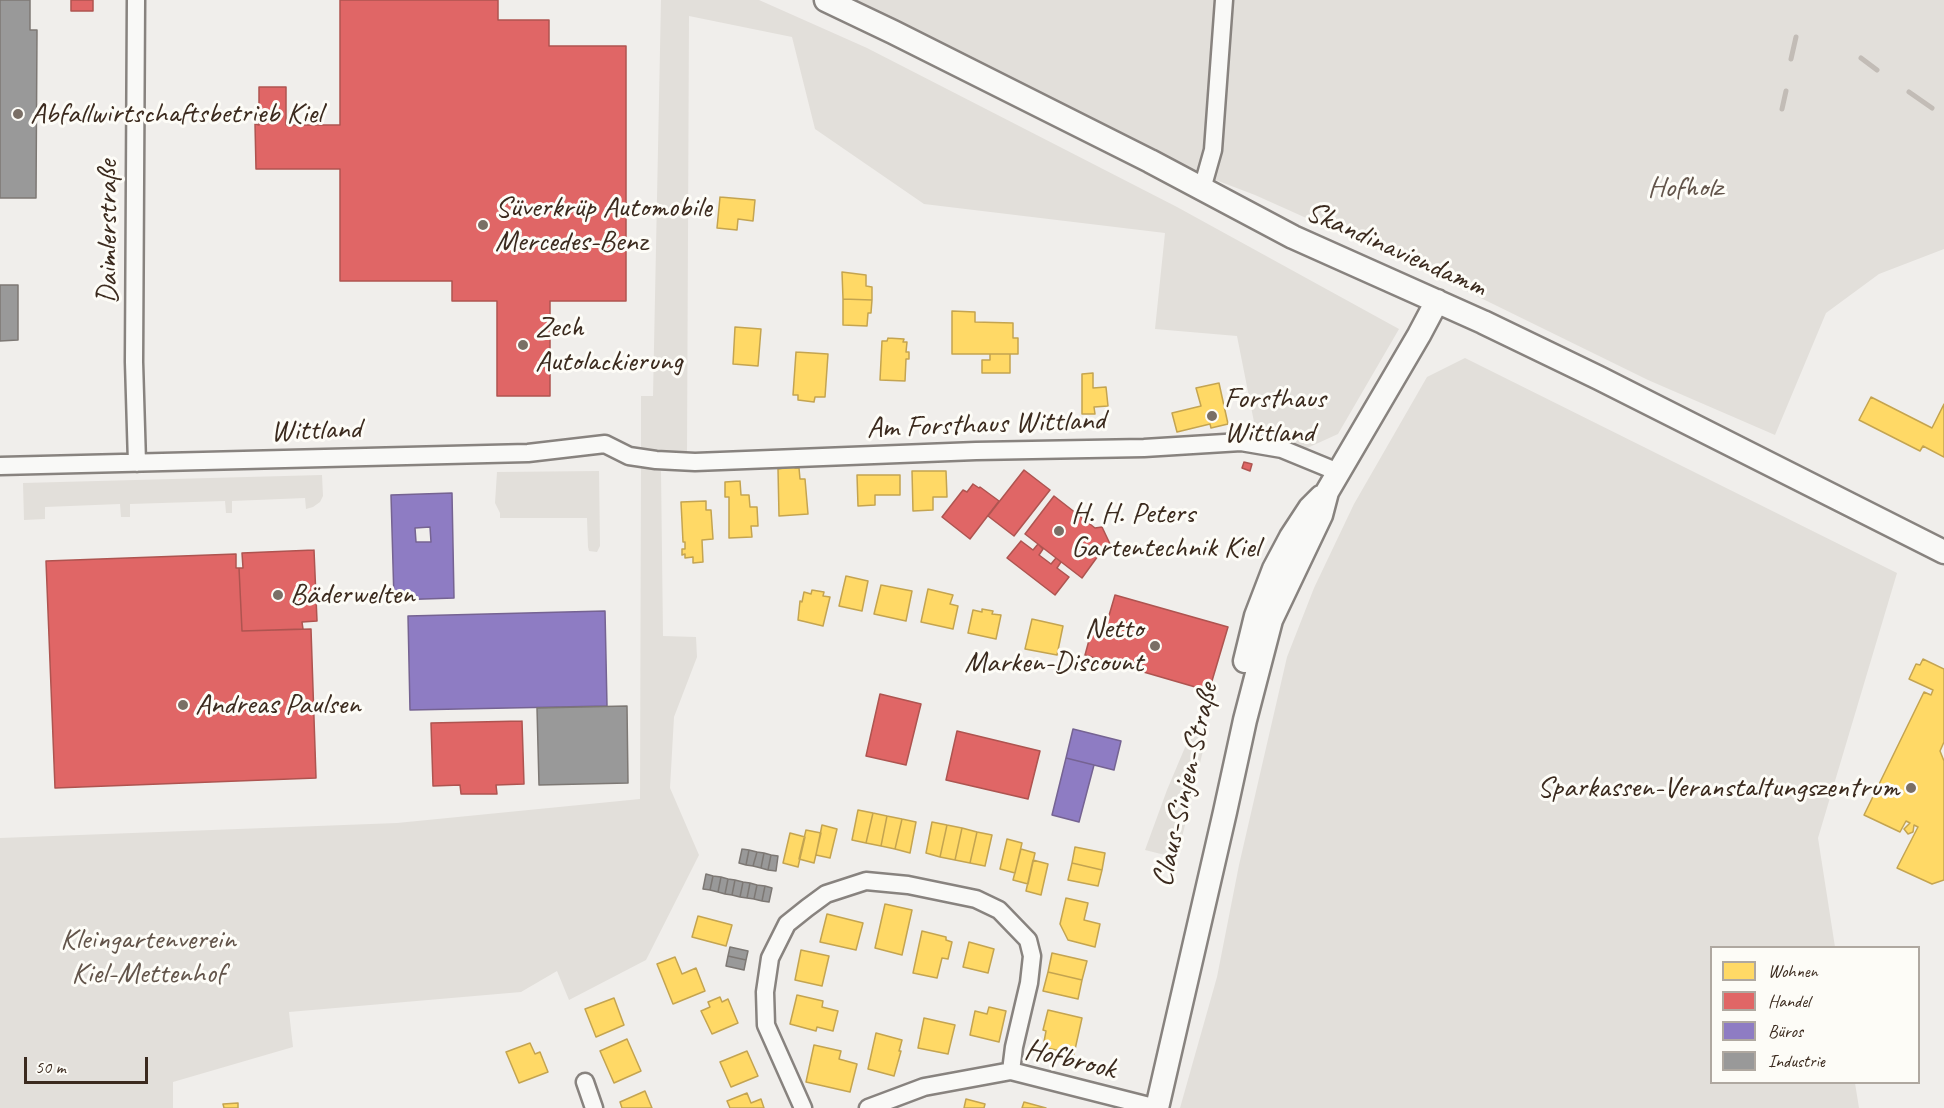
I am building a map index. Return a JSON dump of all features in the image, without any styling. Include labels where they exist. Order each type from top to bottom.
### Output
[{"type":"main road","name":"Skandinaviendamm","points":[[826,0],[947,59],[1293,237],[1437,301],[1599,378],[1944,552]]},
{"type":"main road","name":"Claus-Sinjen-Straße","points":[[1151,1107],[1271,620],[1322,515],[1327,492],[1437,301]]},
{"type":"street","name":"Daimlerstraße","points":[[136,0],[134,362],[137,463]]},
{"type":"street","points":[[1202,189],[1213,150],[1224,0]]},
{"type":"street","name":"Am Forsthaus Wittland","points":[[629,456],[695,462],[976,450],[1144,448],[1241,442],[1282,449],[1338,472]]},
{"type":"street","name":"Wittland","points":[[0,466],[528,453],[605,444],[629,456]]},
{"type":"street","points":[[803,1108],[766,1025],[765,992],[770,958],[787,924],[793,919],[826,894],[866,881],[908,885],[976,899],[999,910],[1028,940],[1032,956],[1029,983],[1014,1047],[1011,1071]]},
{"type":"street","name":"Hofbrook","points":[[868,1108],[924,1087],[1011,1071],[1151,1107]]},
{"type":"street","points":[[585,1082],[594,1108]]},
{"type":"green space","points":[[661,0],[759,0],[867,48],[1177,207],[1399,329],[1338,434],[1305,449],[1255,427],[1237,336],[1155,329],[1165,233],[924,204],[815,129],[792,37],[689,16],[687,452],[660,453],[641,450],[641,396],[653,396]]},
{"type":"green space","name":"Hofholz","points":[[854,0],[1944,0],[1944,249],[1879,274],[1826,313],[1775,435],[1648,380],[1440,278],[1255,195],[1150,155],[885,14]]},
{"type":"green space","points":[[1465,358],[1897,573],[1818,838],[1835,946],[1710,946],[1710,1084],[1855,1084],[1859,1108],[1180,1108],[1217,977],[1239,865],[1287,657],[1314,588],[1354,504],[1427,377]]},
{"type":"green space","name":"Kleingartenverein Kiel-Mettenhof","points":[[641,467],[661,471],[663,636],[696,637],[697,657],[674,717],[670,788],[699,855],[646,960],[569,1000],[557,971],[521,992],[289,1012],[293,1047],[173,1082],[173,1108],[0,1108],[0,838],[397,823],[640,799]]},
{"type":"green space","points":[[599,471],[600,546],[597,552],[589,551],[587,518],[500,518],[495,503],[497,472]]},
{"type":"green space","points":[[322,475],[323,496],[320,502],[306,509],[305,498],[232,501],[232,513],[226,513],[225,501],[130,504],[130,517],[121,517],[120,504],[45,507],[45,519],[24,520],[23,483]]},
{"type":"green space","points":[[1194,726],[1208,730],[1177,858],[1145,850],[1167,790]]},
{"type":"building: Wohnen","points":[[720,197],[755,200],[753,221],[738,219],[737,230],[717,228]]},
{"type":"building: Wohnen","points":[[842,272],[866,275],[866,286],[872,287],[872,300],[843,299]]},
{"type":"building: Wohnen","points":[[843,299],[872,300],[867,326],[843,325]]},
{"type":"building: Wohnen","points":[[952,311],[975,312],[975,322],[1013,323],[1013,338],[1018,338],[1018,354],[952,354]]},
{"type":"building: Wohnen","points":[[735,327],[761,329],[758,366],[733,364]]},
{"type":"building: Wohnen","points":[[888,338],[904,339],[903,342],[907,342],[906,352],[909,352],[909,359],[906,359],[905,381],[880,380],[882,341],[887,341]]},
{"type":"building: Wohnen","points":[[796,352],[828,354],[825,397],[815,397],[814,402],[798,400],[798,395],[793,395]]},
{"type":"building: Wohnen","points":[[990,354],[1010,354],[1010,373],[982,373],[982,360],[990,360]]},
{"type":"building: Wohnen","points":[[1093,373],[1093,388],[1106,387],[1108,406],[1094,407],[1095,414],[1082,414],[1082,374]]},
{"type":"building: Wohnen","points":[[1219,383],[1228,424],[1211,428],[1210,424],[1177,432],[1172,413],[1201,406],[1196,388]]},
{"type":"building: Wohnen","points":[[1871,397],[1932,428],[1944,404],[1944,457],[1923,446],[1920,451],[1859,420]]},
{"type":"building: Wohnen","points":[[795,466],[799,468],[800,479],[805,479],[808,514],[779,516],[778,469]]},
{"type":"building: Wohnen","points":[[912,471],[946,471],[947,497],[933,497],[933,510],[913,511]]},
{"type":"building: Wohnen","points":[[857,475],[900,475],[900,495],[875,495],[875,505],[858,506]]},
{"type":"building: Wohnen","points":[[740,481],[741,495],[749,495],[750,507],[757,507],[758,526],[751,526],[752,537],[729,538],[729,497],[725,497],[725,482]]},
{"type":"building: Wohnen","points":[[706,501],[706,510],[711,510],[713,539],[702,540],[703,562],[693,563],[693,557],[685,558],[685,554],[682,555],[685,542],[683,542],[681,502]]},
{"type":"building: Wohnen","points":[[846,576],[868,581],[862,611],[839,606]]},
{"type":"building: Wohnen","points":[[881,585],[912,591],[906,621],[874,614]]},
{"type":"building: Wohnen","points":[[928,589],[953,595],[950,604],[958,606],[953,629],[921,622]]},
{"type":"building: Wohnen","points":[[812,590],[824,592],[823,596],[830,597],[823,626],[798,620],[800,601],[802,602],[804,592],[811,594]]},
{"type":"building: Wohnen","points":[[982,609],[1001,615],[996,639],[968,633],[973,610],[982,612]]},
{"type":"building: Wohnen","points":[[1032,619],[1063,626],[1057,655],[1025,649]]},
{"type":"building: Wohnen","name":"Sparkassen-Veranstaltungszentrum","points":[[1923,659],[1944,669],[1944,742],[1940,751],[1944,761],[1944,880],[1932,884],[1897,868],[1918,827],[1914,825],[1913,832],[1908,834],[1904,829],[1910,823],[1906,821],[1900,832],[1864,815],[1924,692],[1931,695],[1933,690],[1909,679],[1916,664],[1920,665]]},
{"type":"building: Wohnen","points":[[858,810],[873,813],[866,843],[852,840]]},
{"type":"building: Wohnen","points":[[873,813],[887,816],[881,846],[866,843]]},
{"type":"building: Wohnen","points":[[887,816],[902,819],[895,849],[881,846]]},
{"type":"building: Wohnen","points":[[902,819],[916,822],[910,853],[895,849]]},
{"type":"building: Wohnen","points":[[932,822],[947,825],[940,857],[926,853]]},
{"type":"building: Wohnen","points":[[822,825],[837,829],[830,858],[816,855]]},
{"type":"building: Wohnen","points":[[947,825],[962,828],[955,860],[940,857]]},
{"type":"building: Wohnen","points":[[962,828],[977,832],[970,863],[955,860]]},
{"type":"building: Wohnen","points":[[806,830],[821,833],[814,863],[799,859]]},
{"type":"building: Wohnen","points":[[977,832],[992,835],[985,866],[970,863]]},
{"type":"building: Wohnen","points":[[790,833],[805,837],[798,867],[783,863]]},
{"type":"building: Wohnen","points":[[1007,839],[1022,843],[1015,873],[1000,869]]},
{"type":"building: Wohnen","points":[[1075,847],[1105,853],[1102,870],[1072,863]]},
{"type":"building: Wohnen","points":[[1021,849],[1035,853],[1028,884],[1013,880]]},
{"type":"building: Wohnen","points":[[1033,860],[1048,864],[1041,895],[1026,891]]},
{"type":"building: Wohnen","points":[[1072,863],[1102,870],[1098,886],[1068,880]]},
{"type":"building: Wohnen","points":[[1066,898],[1088,903],[1084,920],[1100,924],[1095,947],[1068,940],[1060,924]]},
{"type":"building: Wohnen","points":[[885,904],[912,910],[902,955],[875,948]]},
{"type":"building: Wohnen","points":[[827,914],[863,923],[856,950],[820,942]]},
{"type":"building: Wohnen","points":[[698,916],[732,925],[726,946],[692,937]]},
{"type":"building: Wohnen","points":[[922,931],[946,937],[946,940],[952,942],[948,959],[942,958],[937,978],[913,973]]},
{"type":"building: Wohnen","points":[[969,942],[994,949],[988,973],[963,967]]},
{"type":"building: Wohnen","points":[[801,950],[829,956],[822,986],[795,980]]},
{"type":"building: Wohnen","points":[[1052,953],[1087,961],[1082,980],[1048,972]]},
{"type":"building: Wohnen","points":[[675,957],[682,974],[696,968],[705,991],[673,1004],[657,964]]},
{"type":"building: Wohnen","points":[[1048,972],[1082,980],[1078,999],[1043,991]]},
{"type":"building: Wohnen","points":[[797,995],[823,1001],[822,1007],[838,1011],[833,1031],[817,1027],[816,1031],[790,1024]]},
{"type":"building: Wohnen","points":[[720,997],[722,1002],[728,999],[738,1023],[712,1034],[701,1011],[710,1007],[708,1002]]},
{"type":"building: Wohnen","points":[[614,998],[624,1025],[596,1037],[585,1009]]},
{"type":"building: Wohnen","points":[[989,1007],[1006,1011],[999,1042],[970,1035],[975,1011],[987,1014]]},
{"type":"building: Wohnen","points":[[1048,1010],[1082,1018],[1074,1054],[1043,1047],[1046,1031],[1043,1030]]},
{"type":"building: Wohnen","points":[[924,1018],[955,1025],[948,1054],[918,1048]]},
{"type":"building: Wohnen","points":[[876,1033],[902,1040],[894,1076],[868,1069]]},
{"type":"building: Wohnen","points":[[627,1039],[641,1071],[614,1083],[600,1051]]},
{"type":"building: Wohnen","points":[[530,1043],[535,1054],[540,1052],[548,1072],[519,1083],[506,1052]]},
{"type":"building: Wohnen","points":[[814,1045],[841,1051],[839,1059],[857,1064],[850,1092],[806,1082]]},
{"type":"building: Wohnen","points":[[747,1051],[758,1076],[731,1087],[720,1062]]},
{"type":"building: Wohnen","points":[[645,1091],[652,1108],[622,1108],[620,1102]]},
{"type":"building: Wohnen","points":[[747,1093],[751,1103],[761,1099],[764,1108],[730,1108],[727,1101]]},
{"type":"building: Wohnen","points":[[966,1099],[985,1104],[984,1108],[964,1108]]},
{"type":"building: Wohnen","points":[[1024,1102],[1046,1108],[1022,1108]]},
{"type":"building: Wohnen","points":[[238,1103],[238,1108],[224,1108],[223,1104]]},
{"type":"building: Handel","points":[[71,0],[93,0],[93,11],[71,11]]},
{"type":"building: Handel","name":"Süverkrüp Automobile Mercedes-Benz","points":[[340,0],[498,0],[498,20],[549,20],[549,46],[626,46],[626,301],[550,301],[550,396],[497,396],[497,301],[452,301],[452,281],[340,281],[340,169],[256,169],[255,124],[259,125],[259,87],[286,87],[286,125],[340,125]]},
{"type":"building: Handel","points":[[1244,462],[1252,464],[1250,471],[1242,468]]},
{"type":"building: Handel","points":[[1024,470],[1050,490],[1014,536],[988,516]]},
{"type":"building: Handel","points":[[973,484],[999,501],[970,539],[942,517],[963,490],[967,492]]},
{"type":"building: Handel","points":[[1054,496],[1095,528],[1102,527],[1111,546],[1103,549],[1082,578],[1025,534]]},
{"type":"building: Handel","points":[[1021,541],[1033,550],[1038,544],[1043,549],[1039,555],[1051,564],[1056,558],[1061,562],[1057,568],[1069,577],[1055,595],[1007,558]]},
{"type":"building: Handel","name":"Bäderwelten","points":[[314,550],[317,621],[302,622],[303,629],[242,631],[239,568],[243,568],[242,553]]},
{"type":"building: Handel","name":"Andreas Paulsen","points":[[236,554],[236,568],[239,568],[242,631],[311,629],[316,778],[55,788],[46,561]]},
{"type":"building: Handel","name":"Netto Marken-Discount","points":[[1115,595],[1228,627],[1209,691],[1085,655],[1091,633],[1103,636]]},
{"type":"building: Handel","points":[[880,694],[921,704],[906,765],[866,756]]},
{"type":"building: Handel","points":[[522,721],[524,784],[496,785],[497,794],[461,794],[460,785],[433,786],[431,723]]},
{"type":"building: Handel","points":[[957,731],[1040,751],[1028,799],[946,780]]},
{"type":"building: Büros","points":[[452,493],[454,598],[394,600],[391,495]],"holes":[[[430,527],[431,542],[416,542],[415,528]]]},
{"type":"building: Büros","points":[[605,611],[607,706],[410,710],[408,616]]},
{"type":"building: Büros","points":[[1073,729],[1121,741],[1114,770],[1066,758]]},
{"type":"building: Büros","points":[[1066,758],[1094,765],[1079,822],[1052,815]]},
{"type":"building: Industrie","name":"Abfallwirtschaftsbetrieb Kiel","points":[[0,0],[30,0],[30,30],[37,30],[36,198],[0,198]]},
{"type":"building: Industrie","points":[[0,285],[18,285],[18,340],[0,341]]},
{"type":"building: Industrie","points":[[627,706],[628,783],[539,785],[537,708]]},
{"type":"building: Industrie","points":[[742,849],[749,850],[746,865],[739,863]]},
{"type":"building: Industrie","points":[[749,850],[757,852],[753,866],[746,865]]},
{"type":"building: Industrie","points":[[757,852],[764,853],[761,868],[753,866]]},
{"type":"building: Industrie","points":[[764,853],[771,855],[768,870],[761,868]]},
{"type":"building: Industrie","points":[[771,855],[778,856],[776,871],[768,870]]},
{"type":"building: Industrie","points":[[706,874],[713,876],[710,890],[703,889]]},
{"type":"building: Industrie","points":[[713,876],[721,877],[718,892],[710,890]]},
{"type":"building: Industrie","points":[[721,877],[728,879],[725,894],[718,892]]},
{"type":"building: Industrie","points":[[728,879],[735,880],[732,895],[725,894]]},
{"type":"building: Industrie","points":[[735,880],[743,882],[740,897],[732,895]]},
{"type":"building: Industrie","points":[[743,882],[750,883],[747,898],[740,897]]},
{"type":"building: Industrie","points":[[750,883],[757,885],[754,899],[747,898]]},
{"type":"building: Industrie","points":[[757,885],[765,886],[762,901],[754,899]]},
{"type":"building: Industrie","points":[[765,886],[772,888],[769,902],[762,901]]},
{"type":"building: Industrie","points":[[730,947],[748,951],[746,960],[728,956]]},
{"type":"building: Industrie","points":[[728,956],[746,960],[744,970],[726,966]]},
{"type":"waterway","points":[[1791,59],[1796,37]]},
{"type":"waterway","points":[[1861,58],[1877,70]]},
{"type":"waterway","points":[[1782,109],[1786,91]]},
{"type":"waterway","points":[[1909,92],[1932,108]]},
{"type":"place","name":"Abfallwirtschaftsbetrieb Kiel","points":[[18,114]]},
{"type":"place","name":"Süverkrüp Automobile Mercedes-Benz","points":[[483,225]]},
{"type":"place","name":"Zech Autolackierung","points":[[523,345]]},
{"type":"place","name":"Forsthaus Wittland","points":[[1212,416]]},
{"type":"place","name":"H. H. Peters Gartentechnik Kiel","points":[[1059,531]]},
{"type":"place","name":"Bäderwelten","points":[[278,595]]},
{"type":"place","name":"Netto Marken-Discount","points":[[1155,646]]},
{"type":"place","name":"Andreas Paulsen","points":[[183,705]]},
{"type":"place","name":"Sparkassen-Veranstaltungszentrum","points":[[1911,788]]}]
